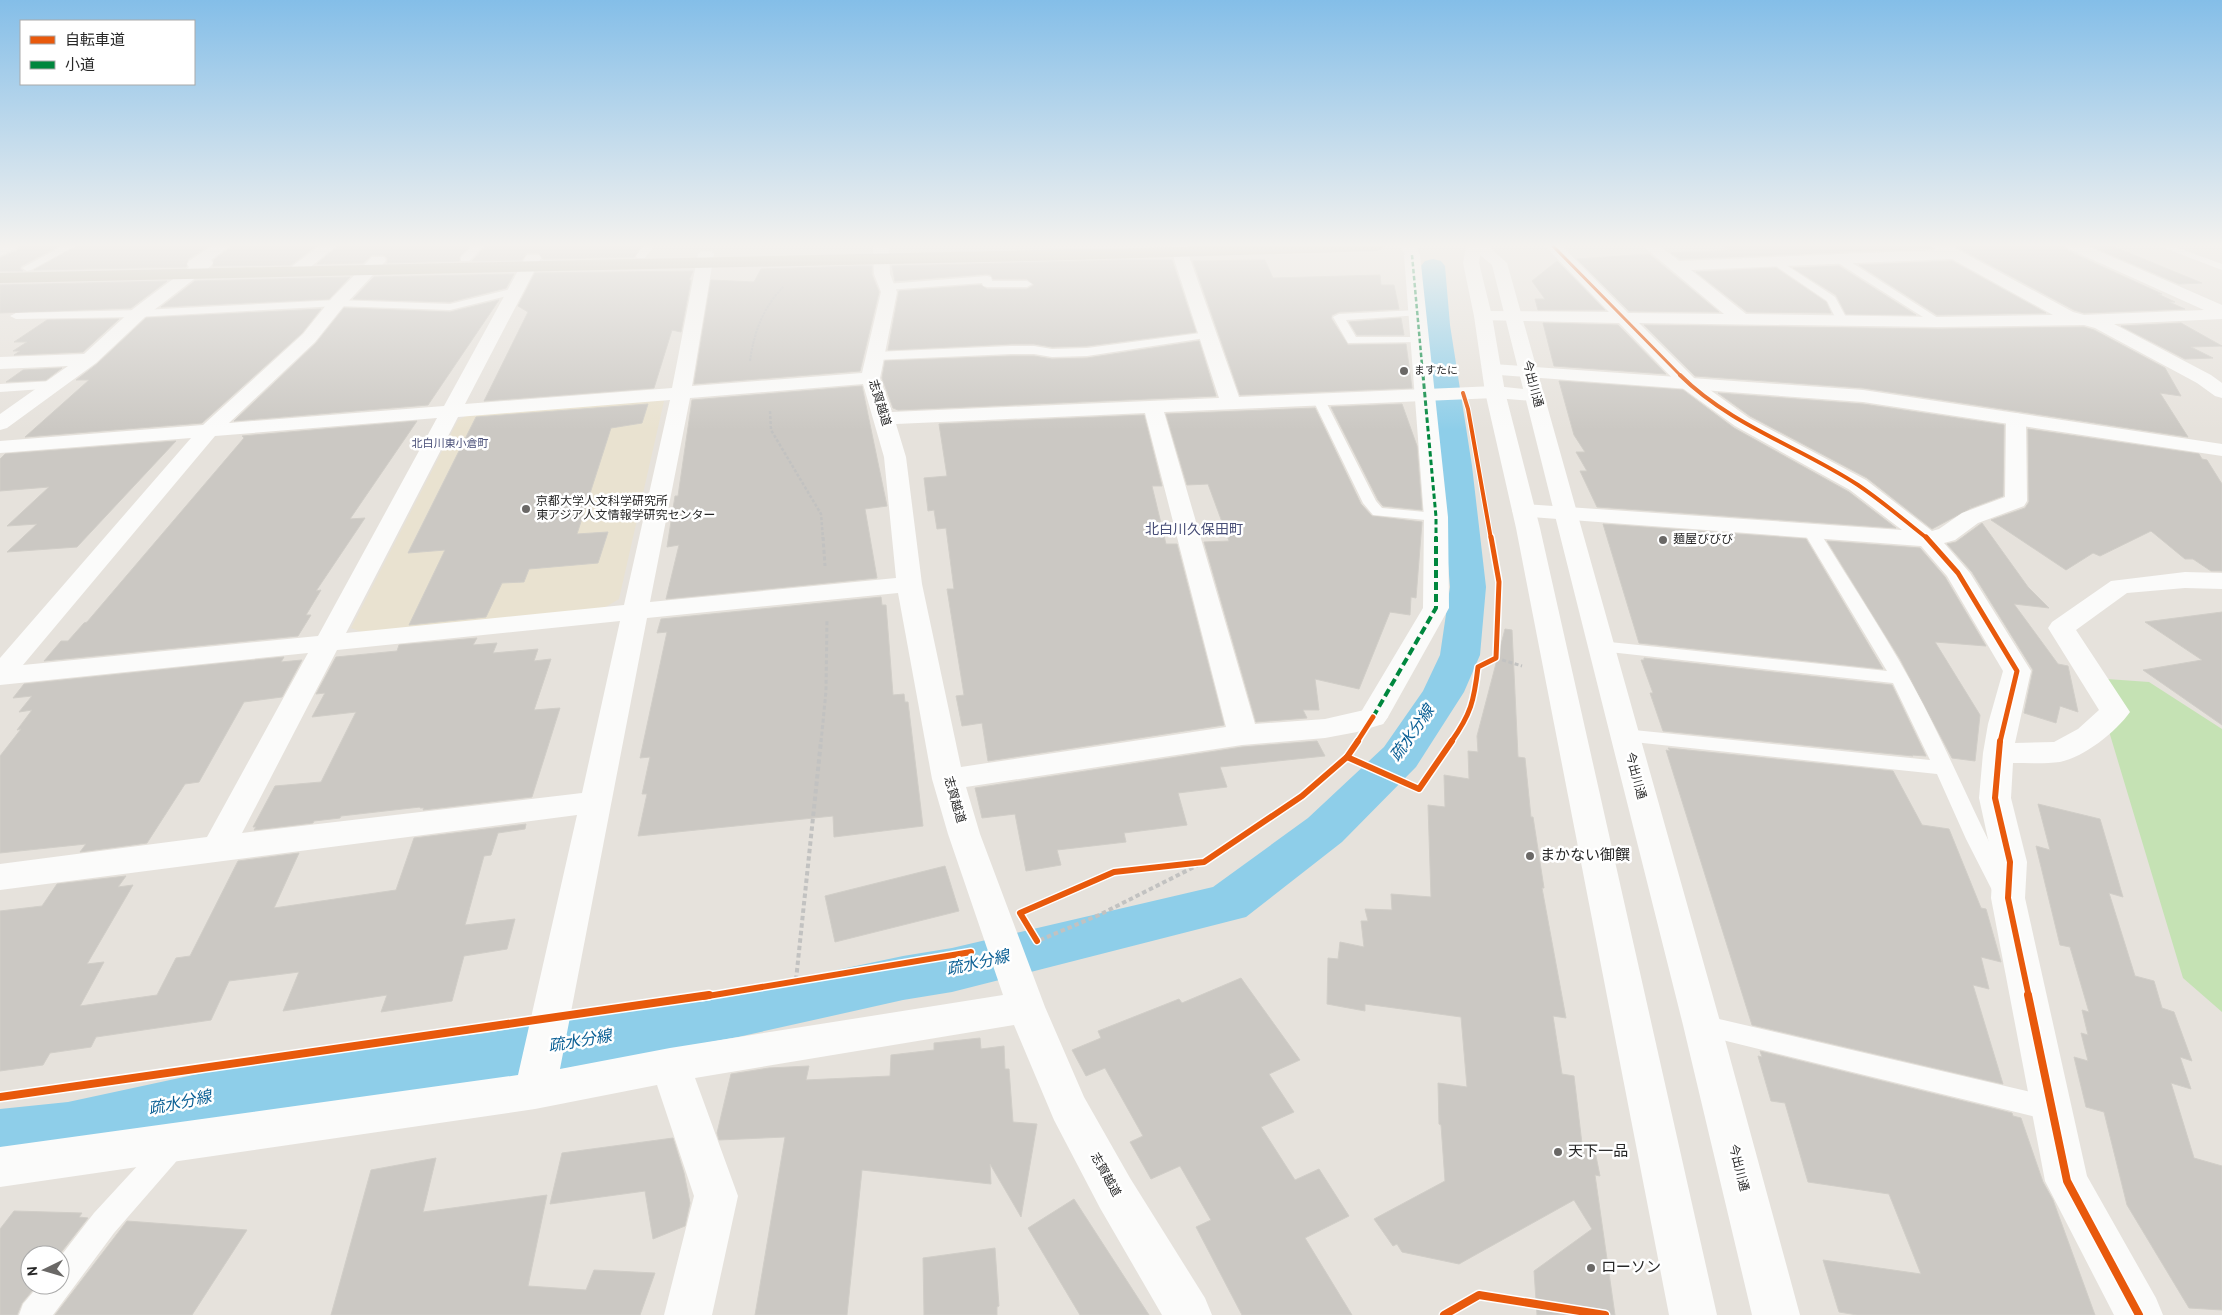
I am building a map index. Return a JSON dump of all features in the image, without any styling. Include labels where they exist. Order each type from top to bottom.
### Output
[{"type":"street","points":[[0,424],[89,359],[145,307]]},
{"type":"street","points":[[0,675],[209,430],[309,338],[334,307]]},
{"type":"street","points":[[218,848],[506,307]]},
{"type":"street","points":[[535,1091],[681,393],[697,307]]},
{"type":"street","points":[[0,447],[681,393],[872,367],[886,307]]},
{"type":"street","points":[[1199,307],[1231,403]]},
{"type":"street","points":[[948,780],[1243,735],[1356,724],[1373,716],[1436,608],[1436,517],[1428,395],[1416,307]]},
{"type":"street","points":[[1481,307],[1494,381],[1524,511],[1693,1315]]},
{"type":"street","name":"今出川通","points":[[1512,307],[1565,515],[1702,1025],[1776,1315]]},
{"type":"street","points":[[1612,307],[1688,383],[1742,422],[1858,485],[1928,540],[1958,573],[2017,671],[2003,724],[1998,753],[1995,798],[2010,862],[2008,898],[2067,1181],[2139,1315]]},
{"type":"street","points":[[1727,307],[1741,319]]},
{"type":"street","points":[[2052,307],[2067,316],[2100,324],[2204,379],[2222,392]]},
{"type":"street","points":[[1483,316],[1938,322],[2083,320],[2222,312]]},
{"type":"street","points":[[0,363],[89,359]]},
{"type":"street","name":"志賀越道","points":[[872,367],[895,457],[909,584],[948,780],[964,834],[1026,1007],[1068,1107],[1115,1193],[1188,1315]]},
{"type":"street","points":[[884,418],[1456,394],[1494,381],[1532,384],[1688,383],[1863,396],[2222,450]]},
{"type":"street","points":[[1153,407],[1243,735]]},
{"type":"street","points":[[1524,511],[1928,540],[1947,535],[1970,518],[2016,501],[2016,419]]},
{"type":"street","points":[[1998,753],[2059,752],[2089,736],[2115,712],[2061,628],[2120,586],[2185,580],[2222,582]]},
{"type":"street","points":[[0,675],[909,584]]},
{"type":"street","points":[[0,877],[218,848],[595,802]]},
{"type":"street","points":[[0,1167],[535,1091],[670,1066],[1026,1007]]},
{"type":"street","points":[[670,1066],[716,1196],[688,1315]]},
{"type":"lane","points":[[16,316],[250,307]]},
{"type":"lane","points":[[1835,307],[1842,321]]},
{"type":"lane","points":[[1915,307],[1938,322]]},
{"type":"lane","points":[[1417,313],[1339,317],[1352,340],[1420,339]]},
{"type":"lane","points":[[872,367],[1011,350],[1034,350],[1052,353],[1087,352],[1208,335]]},
{"type":"lane","points":[[0,388],[53,385]]},
{"type":"lane","points":[[1318,400],[1370,503],[1378,512],[1436,517]]},
{"type":"lane","points":[[1811,531],[1899,678],[1945,768],[1982,854],[2008,898]]},
{"type":"lane","points":[[1600,646],[1899,678]]},
{"type":"lane","points":[[1624,735],[1945,768]]},
{"type":"lane","points":[[1702,1025],[2052,1109]]},
{"type":"lane","points":[[70,1268],[104,1224],[177,1141]]},
{"type":"lane","points":[[34,1315],[49,1295]]},
{"type":"path","points":[[1496,648],[1496,658]]},
{"type":"path","points":[[1487,662],[1496,658],[1526,667]]},
{"type":"path","points":[[1033,934],[1038,941],[1099,915],[1212,857]]},
{"type":"path","points":[[1186,864],[1204,862]]},
{"type":"path","points":[[786,981],[806,978]]},
{"type":"shaded area","name":"京都大学人文科学研究所 東アジア人文情報学研究センター","points":[[653,399],[664,401],[619,599],[604,608],[364,633],[351,628],[458,420],[470,414]]},
{"type":"green space","points":[[2093,678],[2149,682],[2222,729],[2222,1012],[2183,978]]},
{"type":"building","points":[[0,307],[132,307],[131,308],[0,313]]},
{"type":"building","points":[[469,307],[494,307],[428,405],[234,421],[316,343],[344,308],[450,312]]},
{"type":"building","points":[[520,307],[686,307],[681,332],[672,330],[654,388],[484,401],[528,312]]},
{"type":"building","points":[[707,307],[875,307],[860,371],[694,384]]},
{"type":"building","points":[[896,307],[1188,307],[1196,332],[1087,346],[1052,347],[1034,344],[1011,344],[888,350]]},
{"type":"building","points":[[1209,307],[1399,307],[1399,309],[1339,312],[1332,315],[1331,318],[1348,345],[1406,344],[1412,388],[1240,395]]},
{"type":"building","points":[[1537,307],[1602,307],[1605,310],[1538,310]]},
{"type":"building","points":[[1625,307],[1713,307],[1719,312],[1629,311]]},
{"type":"building","points":[[1741,307],[1828,307],[1831,313],[1747,312]]},
{"type":"building","points":[[1843,307],[1904,307],[1916,315],[1846,314]]},
{"type":"building","points":[[1925,307],[2036,307],[2046,313],[1937,315]]},
{"type":"building","points":[[2069,307],[2181,307],[2185,309],[2084,313]]},
{"type":"building","points":[[321,309],[302,333],[202,423],[25,437],[89,380],[76,380],[97,364],[146,318]]},
{"type":"building","points":[[1401,318],[1404,335],[1357,335],[1349,322]]},
{"type":"building","points":[[119,319],[83,352],[14,355],[20,351],[13,351],[27,342],[14,342],[47,320]]},
{"type":"building","points":[[1543,323],[1618,325],[1666,374],[1554,366]]},
{"type":"building","points":[[2181,323],[2222,346],[2191,347],[2213,358],[2185,359],[2121,326]]},
{"type":"building","points":[[1644,325],[1938,329],[2084,327],[2094,330],[2165,368],[2181,396],[2160,393],[2188,437],[1863,388],[1695,376]]},
{"type":"building","points":[[1199,341],[1216,396],[898,410],[893,408],[882,378],[885,361],[1011,356],[1034,356],[1052,359],[1087,358]]},
{"type":"building","points":[[62,368],[46,380],[6,382],[23,370]]},
{"type":"building","points":[[1559,381],[1683,390],[1734,428],[1849,492],[1896,528],[1597,507],[1580,471],[1587,471],[1576,452],[1585,452],[1574,435]]},
{"type":"building","points":[[862,386],[887,506],[865,509],[877,578],[666,599],[679,545],[667,547],[675,496],[678,496],[692,400]]},
{"type":"building","points":[[1718,393],[1863,404],[2004,425],[2003,496],[1971,508],[1932,529],[1867,478],[1750,416]]},
{"type":"building","points":[[648,404],[642,423],[611,428],[577,534],[608,532],[598,563],[529,569],[524,582],[502,583],[486,617],[409,625],[445,550],[408,553],[476,417]]},
{"type":"building","points":[[1402,404],[1417,446],[1422,510],[1383,506],[1378,500],[1331,407]]},
{"type":"building","points":[[1315,408],[1361,504],[1372,516],[1422,522],[1416,598],[1411,597],[1410,615],[1390,612],[1359,689],[1315,679],[1319,710],[1303,710],[1307,718],[1256,722],[1204,542],[1229,541],[1208,484],[1187,485],[1166,414]]},
{"type":"building","points":[[1144,415],[1162,486],[1152,486],[1166,544],[1177,544],[1224,725],[988,761],[982,723],[962,726],[956,696],[964,695],[947,589],[954,589],[946,528],[937,529],[934,510],[928,511],[924,478],[947,476],[939,424]]},
{"type":"building","points":[[417,421],[350,519],[365,518],[316,591],[321,590],[306,615],[311,615],[298,636],[44,661],[61,641],[68,641],[87,622],[244,438],[242,436]]},
{"type":"building","points":[[2028,429],[2199,454],[2202,459],[2207,460],[2222,484],[2222,571],[2211,571],[2193,559],[2185,559],[2151,531],[2100,556],[2093,553],[2066,570],[1991,520],[2025,508],[2029,502]]},
{"type":"building","points":[[176,441],[77,547],[7,552],[37,524],[7,526],[49,487],[0,491],[0,459],[5,454]]},
{"type":"building","points":[[1982,523],[2028,587],[2049,608],[2014,604],[2058,664],[2068,666],[2078,712],[2060,706],[2056,723],[2024,713],[2033,670],[1972,572],[1947,544],[1956,542]]},
{"type":"building","points":[[1603,524],[1806,539],[1883,669],[1639,643]]},
{"type":"building","points":[[1827,541],[1920,548],[1945,577],[1986,646],[1935,642],[1980,715],[1975,761],[1952,758],[1900,659]]},
{"type":"building","points":[[881,597],[882,605],[886,605],[893,695],[904,694],[905,702],[908,702],[923,826],[834,837],[833,816],[638,836],[647,794],[642,794],[650,757],[640,758],[667,632],[657,633],[661,619]]},
{"type":"building","points":[[2222,612],[2222,725],[2143,670],[2202,660],[2145,622]]},
{"type":"building","points":[[1505,629],[1512,630],[1518,757],[1525,758],[1531,817],[1533,817],[1544,888],[1542,888],[1566,1018],[1553,1016],[1562,1074],[1574,1076],[1582,1144],[1594,1146],[1600,1176],[1595,1175],[1615,1315],[1537,1315],[1534,1271],[1592,1229],[1574,1200],[1459,1264],[1402,1252],[1397,1244],[1393,1246],[1374,1219],[1445,1181],[1441,1125],[1439,1124],[1438,1083],[1467,1087],[1461,1017],[1365,1004],[1365,1011],[1327,1004],[1328,958],[1338,959],[1340,942],[1364,947],[1361,921],[1368,921],[1365,909],[1392,910],[1391,894],[1431,897],[1428,805],[1445,807],[1444,775],[1469,779],[1468,751],[1478,752],[1477,736]]},
{"type":"building","points":[[477,638],[473,645],[497,643],[493,653],[538,649],[534,661],[551,659],[534,710],[560,708],[532,797],[423,810],[424,808],[420,807],[341,816],[340,818],[314,821],[313,823],[254,830],[256,827],[253,827],[275,786],[321,782],[356,712],[312,717],[325,693],[316,694],[336,657],[397,651],[399,645]]},
{"type":"building","points":[[284,657],[281,662],[302,660],[282,697],[244,702],[199,782],[185,784],[147,843],[80,852],[86,844],[0,853],[0,756],[21,729],[17,730],[32,710],[19,712],[32,696],[13,698],[24,684]]},
{"type":"building","points":[[1644,658],[1892,685],[1926,756],[1663,731],[1650,693],[1653,693],[1641,660],[1644,660]]},
{"type":"building","points":[[1317,741],[1325,756],[1220,767],[1227,787],[1178,793],[1187,825],[1124,833],[1126,842],[1057,850],[1061,865],[1026,871],[1015,814],[982,818],[975,788],[1242,747]]},
{"type":"building","points":[[1668,748],[1893,771],[1922,825],[1949,829],[1981,908],[1986,909],[2001,962],[1981,957],[1989,989],[1973,985],[2003,1084],[1752,1025],[1666,750],[1670,751]]},
{"type":"building","points":[[2038,804],[2100,819],[2123,897],[2109,893],[2135,976],[2154,981],[2162,1008],[2174,1012],[2192,1061],[2180,1057],[2191,1089],[2171,1083],[2194,1158],[2222,1166],[2222,1310],[2189,1308],[2127,1205],[2104,1112],[2086,1107],[2074,1057],[2088,1061],[2081,1033],[2088,1035],[2082,1010],[2089,1012],[2070,947],[2060,945],[2036,846],[2050,850]]},
{"type":"building","points":[[526,824],[525,829],[498,833],[491,855],[484,856],[465,925],[515,919],[507,949],[464,956],[452,1001],[381,1012],[387,995],[283,1011],[299,972],[229,981],[211,1020],[96,1037],[91,1047],[50,1053],[43,1065],[0,1071],[0,911],[42,906],[57,884],[126,876],[118,887],[133,885],[87,964],[104,962],[80,1006],[157,995],[176,958],[190,956],[238,861],[299,853],[274,908],[396,890],[414,838]]},
{"type":"building","points":[[945,866],[959,911],[835,942],[825,896]]},
{"type":"building","points":[[1241,978],[1300,1060],[1269,1074],[1294,1112],[1261,1127],[1295,1180],[1319,1169],[1349,1216],[1305,1238],[1352,1315],[1242,1315],[1196,1227],[1211,1220],[1180,1166],[1151,1179],[1130,1142],[1143,1136],[1105,1068],[1086,1076],[1072,1050],[1101,1038],[1098,1031],[1179,999],[1182,1003]]},
{"type":"building","points":[[980,1038],[981,1049],[1004,1046],[1005,1069],[1009,1069],[1013,1122],[1037,1124],[1021,1217],[990,1164],[991,1184],[862,1170],[847,1315],[755,1315],[785,1137],[719,1140],[717,1133],[731,1074],[769,1068],[809,1066],[806,1080],[890,1076],[891,1055],[934,1050],[934,1043]]},
{"type":"building","points":[[1760,1051],[2012,1113],[2013,1116],[2021,1118],[2043,1182],[2053,1200],[2095,1315],[1857,1315],[1839,1312],[1823,1260],[1921,1274],[1889,1194],[1808,1182],[1785,1103],[1771,1101],[1758,1056],[1762,1057]]},
{"type":"building","points":[[673,1138],[684,1173],[690,1203],[685,1226],[653,1239],[645,1191],[550,1204],[562,1153]]},
{"type":"building","points":[[436,1158],[423,1212],[547,1195],[528,1286],[586,1290],[594,1270],[655,1273],[640,1315],[331,1315],[371,1170]]},
{"type":"building","points":[[1074,1199],[1149,1315],[1080,1315],[1028,1228]]},
{"type":"building","points":[[14,1211],[82,1213],[79,1217],[88,1218],[67,1245],[20,1245],[20,1295],[29,1295],[22,1303],[17,1315],[0,1315],[0,1229]]},
{"type":"building","points":[[127,1221],[247,1230],[192,1315],[55,1315]]},
{"type":"building","points":[[995,1248],[999,1306],[997,1307],[997,1315],[924,1315],[923,1258]]},
{"type":"waterway","name":"疏水分線","points":[[0,1137],[68,1129],[268,1085],[486,1058],[738,1014],[903,978],[952,970],[1228,903],[1325,830],[1400,757],[1443,692],[1460,655],[1468,587],[1456,466],[1436,307]]},
{"type":"marked path","points":[[1373,717],[1436,608],[1436,517],[1417,307]]},
{"type":"cycle path","points":[[1613,307],[1688,383],[1742,422],[1858,485],[1928,539],[1958,573],[2017,671],[2003,724],[1998,753],[1995,798],[2010,862],[2008,898],[2067,1181],[2139,1315]]},
{"type":"cycle path","points":[[1373,717],[1347,757],[1419,789],[1466,721],[1474,700],[1478,667],[1496,658],[1499,582],[1468,409],[1463,393]]},
{"type":"cycle path","points":[[1037,941],[1020,913],[1114,872],[1204,862],[1302,796],[1347,757]]},
{"type":"cycle path","points":[[0,1097],[666,1003],[971,952]]},
{"type":"cycle path","points":[[1444,1315],[1479,1295],[1605,1315]]},
{"type":"place","name":"ますたに","points":[[1404,371]]},
{"type":"place","name":"京都大学人文科学研究所 東アジア人文情報学研究センター","points":[[526,509]]},
{"type":"place","name":"麺屋びびび","points":[[1663,540]]},
{"type":"place","name":"まかない御饌","points":[[1530,856]]},
{"type":"place","name":"天下一品","points":[[1558,1152]]},
{"type":"place","name":"ローソン","points":[[1591,1268]]},
{"type":"district","name":"北白川東小倉町","points":[[450,444]]},
{"type":"district","name":"北白川久保田町","points":[[1194,530]]}]
